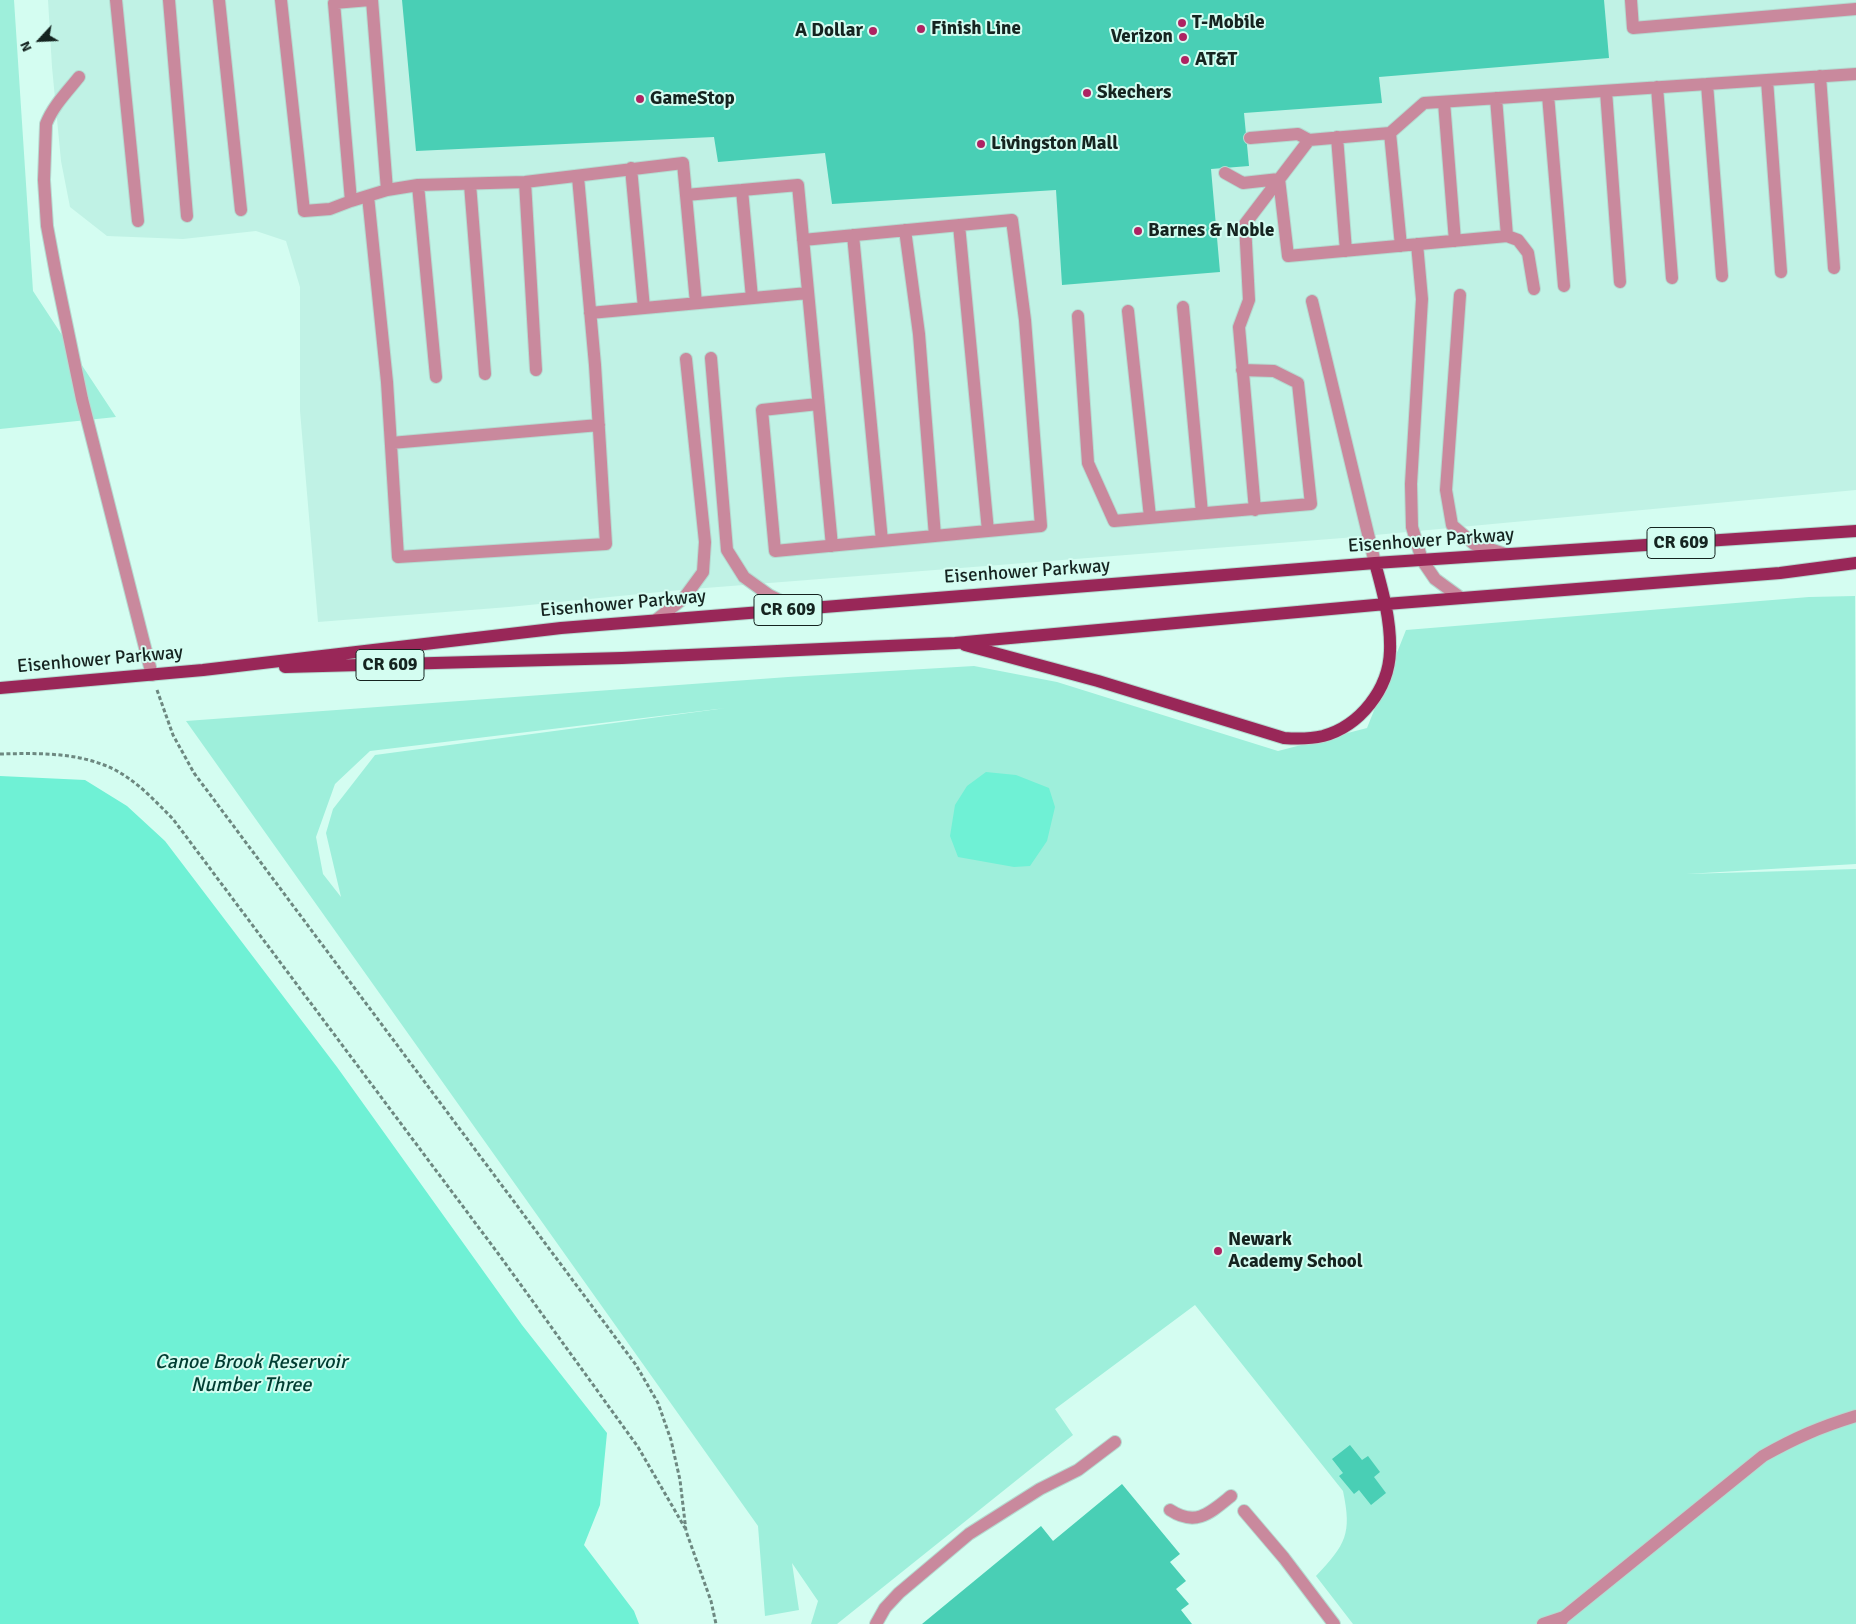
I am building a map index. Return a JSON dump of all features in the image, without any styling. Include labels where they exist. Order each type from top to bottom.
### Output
[{"type":"main road","name":"Eisenhower Parkway","points":[[0,688],[203,670],[561,628],[1422,560],[1856,531]]},
{"type":"main road","points":[[955,643],[1098,680],[1284,738],[1304,739],[1323,736],[1341,729],[1357,718],[1370,704],[1380,688],[1387,670],[1390,651],[1386,604],[1375,564]]},
{"type":"main road","name":"Eisenhower Parkway","points":[[203,670],[622,658],[955,643],[1386,604],[1854,566]]},
{"type":"lane","points":[[116,0],[138,221]]},
{"type":"lane","points":[[169,0],[187,216]]},
{"type":"lane","points":[[219,0],[242,210]]},
{"type":"lane","points":[[281,0],[304,211],[330,209],[387,190],[418,185],[525,182],[578,177],[631,168],[683,164],[696,303]]},
{"type":"lane","points":[[351,201],[334,3],[371,0],[387,190]]},
{"type":"lane","points":[[1631,0],[1633,28],[1856,9]]},
{"type":"lane","points":[[1250,138],[1298,134],[1308,140],[1390,133],[1424,103],[1856,74]]},
{"type":"lane","points":[[1820,76],[1834,268]]},
{"type":"lane","points":[[79,77],[62,97],[46,124],[44,180],[47,226],[82,399],[152,675]]},
{"type":"lane","points":[[1767,80],[1781,272]]},
{"type":"lane","points":[[1707,84],[1722,276]]},
{"type":"lane","points":[[1658,87],[1672,278]]},
{"type":"lane","points":[[1606,91],[1620,282]]},
{"type":"lane","points":[[1548,95],[1564,286]]},
{"type":"lane","points":[[1496,98],[1507,236]]},
{"type":"lane","points":[[1444,102],[1455,241]]},
{"type":"lane","points":[[1390,133],[1402,246]]},
{"type":"lane","points":[[1337,137],[1346,251]]},
{"type":"lane","points":[[1255,510],[1239,327],[1249,300],[1245,224],[1308,140]]},
{"type":"lane","points":[[631,168],[644,308]]},
{"type":"lane","points":[[1225,173],[1243,183],[1279,179]]},
{"type":"lane","points":[[368,196],[387,382],[398,557],[606,544],[599,425],[578,177]]},
{"type":"lane","points":[[1279,179],[1288,256],[1507,236],[1518,240],[1528,252],[1534,289]]},
{"type":"lane","points":[[525,182],[536,370]]},
{"type":"lane","points":[[470,184],[485,374]]},
{"type":"lane","points":[[418,185],[436,377]]},
{"type":"lane","points":[[686,195],[798,185],[832,546]]},
{"type":"lane","points":[[742,190],[752,298]]},
{"type":"lane","points":[[803,240],[1012,220],[1024,320],[1042,526],[775,551],[762,410],[818,404]]},
{"type":"lane","points":[[959,225],[988,531]]},
{"type":"lane","points":[[905,230],[919,334],[935,536]]},
{"type":"lane","points":[[853,235],[882,541]]},
{"type":"lane","points":[[1417,244],[1422,299],[1411,484],[1412,527],[1422,560],[1435,578],[1461,598]]},
{"type":"lane","points":[[590,313],[808,293]]},
{"type":"lane","points":[[1460,295],[1446,490],[1452,525],[1474,544],[1506,555]]},
{"type":"lane","points":[[1312,301],[1375,564]]},
{"type":"lane","points":[[1183,307],[1202,513]]},
{"type":"lane","points":[[1128,311],[1150,517]]},
{"type":"lane","points":[[1078,316],[1088,463],[1114,521],[1311,504],[1298,383],[1274,371],[1242,370]]},
{"type":"lane","points":[[711,358],[727,550],[744,577],[769,595],[797,609]]},
{"type":"lane","points":[[656,620],[684,598],[703,572],[705,542],[686,359]]},
{"type":"lane","points":[[391,443],[599,425]]},
{"type":"lane","points":[[1543,1624],[1562,1620],[1763,1456],[1823,1426],[1856,1416]]},
{"type":"lane","points":[[876,1624],[885,1608],[899,1593],[969,1534],[1040,1489],[1078,1470],[1115,1442]]},
{"type":"lane","points":[[1170,1510],[1181,1517],[1189,1519],[1198,1517],[1215,1509],[1231,1496]]},
{"type":"lane","points":[[1244,1511],[1284,1558],[1334,1624]]},
{"type":"path","points":[[152,675],[173,735],[194,773],[636,1365],[658,1404],[671,1440],[680,1480],[686,1531]]},
{"type":"path","points":[[0,754],[51,754],[87,760],[118,771],[148,793],[173,819],[500,1256],[638,1447],[686,1531],[711,1602],[716,1624]]},
{"type":"shaded area","points":[[0,0],[14,0],[33,291],[116,417],[0,429]]},
{"type":"shaded area","name":"Livingston Mall","points":[[48,0],[1856,0],[1856,490],[1343,538],[680,590],[509,607],[318,622],[300,411],[300,287],[286,241],[256,231],[183,239],[107,236],[70,207],[61,161]]},
{"type":"shaded area","name":"Newark Academy School","points":[[1855,596],[1856,864],[1686,874],[1856,869],[1856,1624],[1353,1624],[1316,1576],[1334,1555],[1344,1538],[1347,1518],[1343,1491],[1195,1305],[1055,1409],[1073,1435],[837,1624],[811,1624],[818,1601],[792,1563],[799,1610],[765,1616],[758,1526],[186,721],[788,677],[974,666],[1057,682],[1278,751],[1367,728],[1406,630],[1809,597]],"holes":[[[726,708],[375,755],[333,809],[326,833],[341,897],[323,874],[316,837],[335,784],[370,751]]]},
{"type":"water","points":[[986,772],[1016,775],[1049,788],[1055,807],[1047,841],[1030,866],[1014,867],[958,857],[950,836],[955,805],[967,786]]},
{"type":"water","name":"Canoe Brook Reservoir Number Three","points":[[0,776],[85,780],[127,806],[165,841],[337,1067],[522,1325],[607,1433],[600,1505],[584,1545],[634,1611],[639,1624],[0,1624]]},
{"type":"building","name":"Livingston Mall","points":[[402,0],[1604,0],[1609,58],[1379,77],[1382,103],[1244,113],[1249,166],[1211,169],[1220,272],[1062,285],[1056,190],[832,204],[825,153],[718,162],[714,137],[416,151]]},
{"type":"building","points":[[1350,1445],[1362,1460],[1368,1456],[1380,1472],[1374,1477],[1386,1493],[1371,1505],[1359,1490],[1354,1494],[1339,1476],[1343,1473],[1332,1459]]},
{"type":"building","points":[[1122,1484],[1180,1554],[1170,1562],[1186,1581],[1176,1589],[1189,1604],[1181,1610],[1192,1624],[922,1624],[1041,1526],[1053,1541]]},
{"type":"place","name":"T-Mobile","points":[[1182,23]]},
{"type":"place","name":"Finish Line","points":[[921,29]]},
{"type":"place","name":"A Dollar","points":[[873,31]]},
{"type":"place","name":"Verizon","points":[[1183,37]]},
{"type":"place","name":"AT&T","points":[[1185,60]]},
{"type":"place","name":"Skechers","points":[[1087,93]]},
{"type":"place","name":"GameStop","points":[[640,99]]},
{"type":"place","name":"Livingston Mall","points":[[981,144]]},
{"type":"place","name":"Barnes & Noble","points":[[1138,231]]},
{"type":"place","name":"Newark Academy School","points":[[1218,1251]]}]
